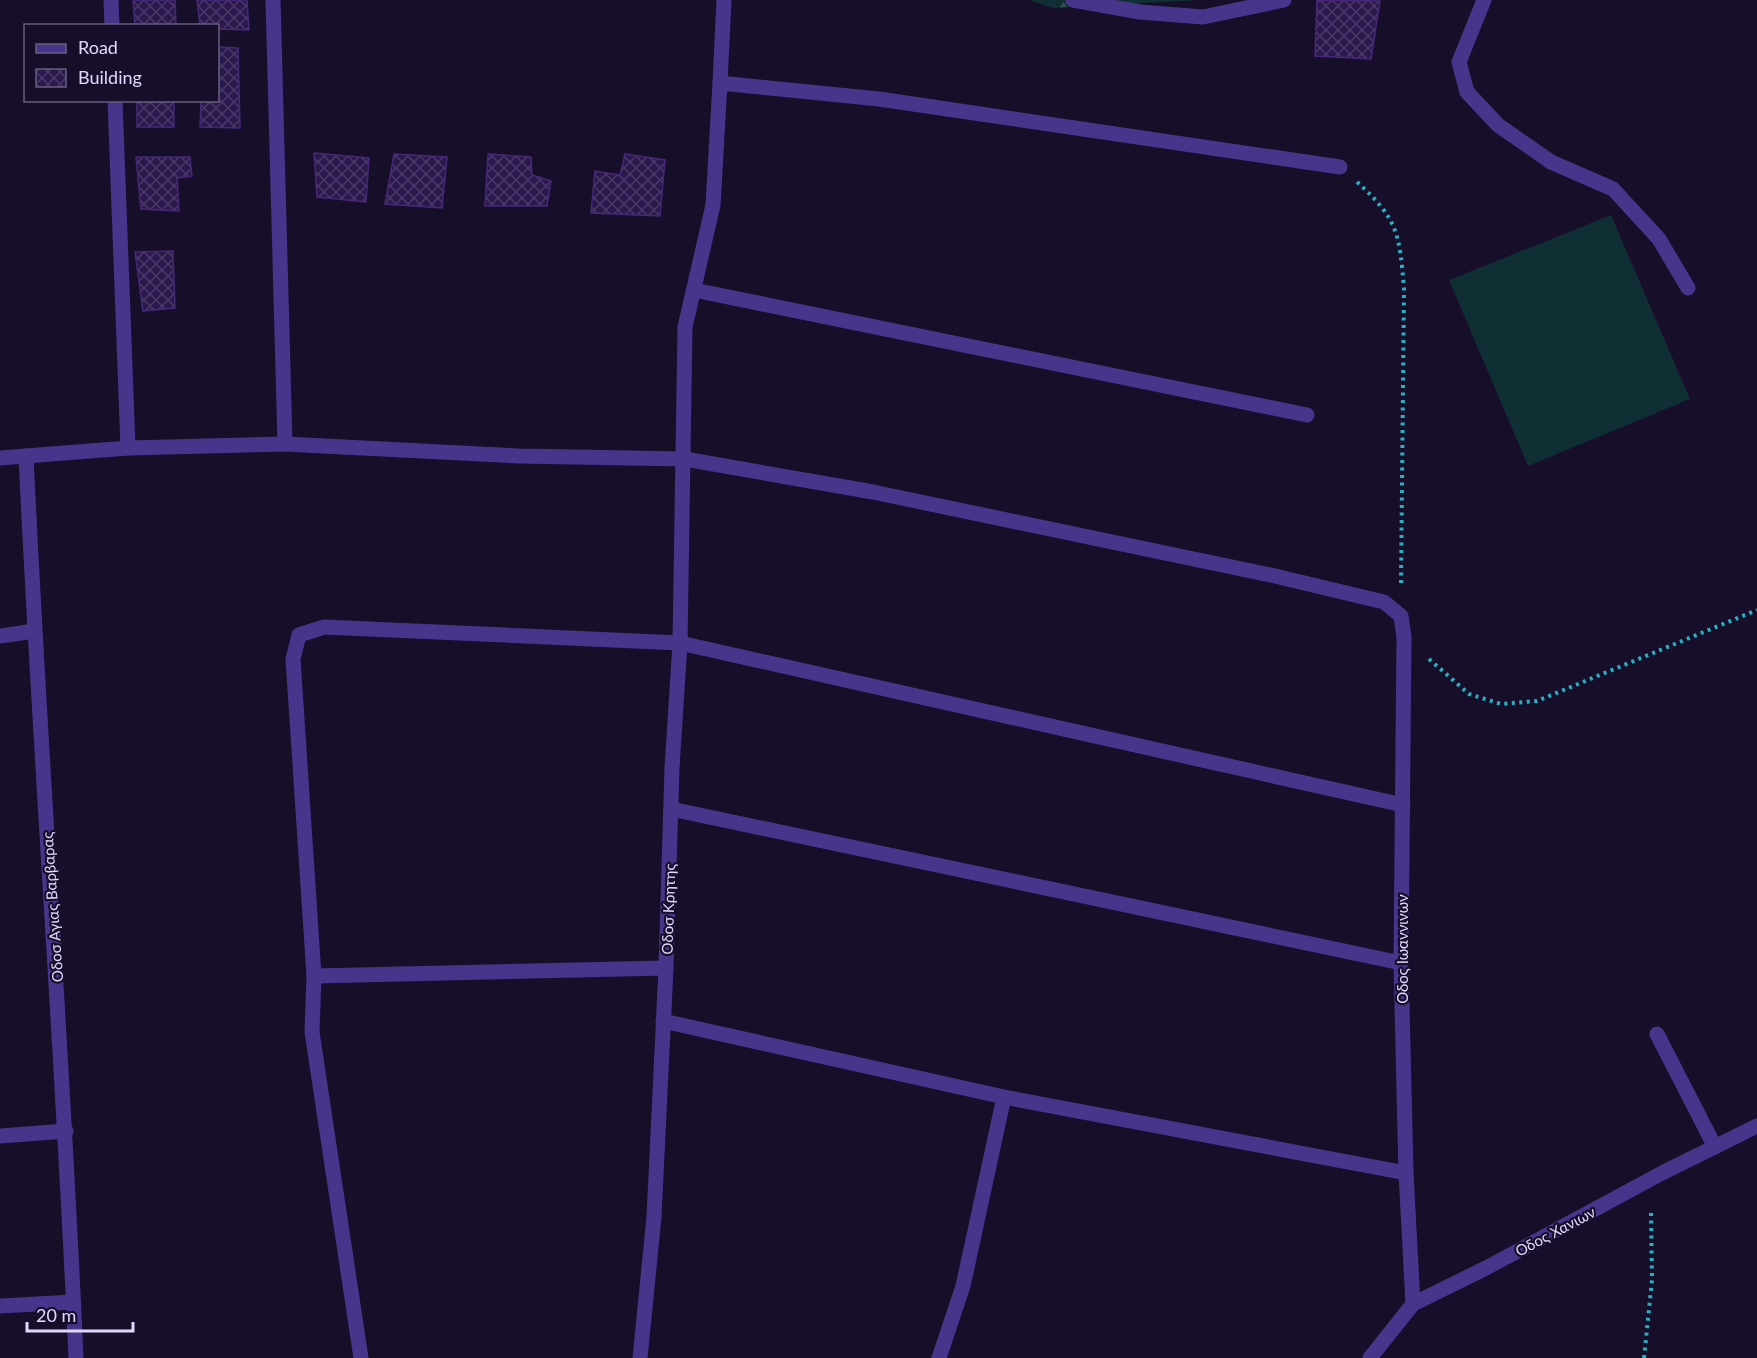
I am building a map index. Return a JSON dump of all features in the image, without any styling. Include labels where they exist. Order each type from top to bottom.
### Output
[{"type":"street","points":[[111,0],[112,24]]},
{"type":"street","points":[[273,0],[285,444]]},
{"type":"street","name":"Οδοσ Κρητης","points":[[640,1358],[654,1217],[666,968],[670,809],[680,643],[686,327],[713,205],[724,0]]},
{"type":"street","points":[[1073,0],[1140,12],[1203,17],[1284,0]]},
{"type":"street","points":[[1484,0],[1459,62],[1467,92],[1498,126],[1551,162],[1612,189],[1659,239],[1688,288]]},
{"type":"street","points":[[720,84],[879,99],[1340,167]]},
{"type":"street","points":[[115,102],[128,448]]},
{"type":"street","points":[[694,290],[1307,415]]},
{"type":"street","points":[[0,458],[128,448],[285,444],[519,456],[685,459],[885,495],[1275,576],[1384,602],[1401,616]]},
{"type":"street","name":"Οδοσ Αγιας Βαρβαρας","points":[[26,456],[34,631],[66,1131],[76,1358]]},
{"type":"street","name":"Οδος Ιωαννινων","points":[[1401,616],[1404,637],[1401,963],[1406,1173],[1413,1305]]},
{"type":"street","points":[[361,1358],[312,1032],[315,976],[293,659],[298,635],[324,627],[680,643],[1403,805]]},
{"type":"street","points":[[0,636],[34,631]]},
{"type":"street","points":[[670,809],[1401,963]]},
{"type":"street","points":[[315,976],[666,968]]},
{"type":"street","points":[[663,1021],[1005,1097],[1406,1173]]},
{"type":"street","points":[[1657,1034],[1715,1147]]},
{"type":"street","points":[[939,1358],[963,1286],[1005,1097]]},
{"type":"street","name":"Οδος Χανιων","points":[[1370,1358],[1413,1305],[1757,1126]]},
{"type":"street","points":[[0,1136],[66,1131]]},
{"type":"street","points":[[0,1306],[73,1302]]},
{"type":"path","points":[[1340,167],[1378,201],[1392,220],[1399,241],[1404,288],[1401,616]]},
{"type":"path","points":[[1404,637],[1469,694],[1502,704],[1537,701],[1757,610]]},
{"type":"path","points":[[1644,1358],[1652,1280],[1652,1214],[1646,1182]]},
{"type":"green space","points":[[1030,0],[1199,0],[1052,8]]},
{"type":"green space","points":[[1611,215],[1690,399],[1528,466],[1449,280]]},
{"type":"building","points":[[133,0],[175,0],[176,24],[135,24]]},
{"type":"building","points":[[197,0],[247,0],[249,30],[219,29],[219,24],[200,24]]},
{"type":"building","points":[[1317,0],[1380,1],[1371,59],[1315,56]]},
{"type":"building","points":[[219,47],[238,48],[240,128],[200,127],[201,102],[219,102]]},
{"type":"building","points":[[137,102],[174,102],[174,127],[137,127]]},
{"type":"building","points":[[314,153],[369,158],[366,202],[317,197]]},
{"type":"building","points":[[394,154],[447,157],[442,208],[385,204]]},
{"type":"building","points":[[488,154],[531,157],[532,175],[551,181],[547,206],[485,206]]},
{"type":"building","points":[[625,154],[665,160],[660,216],[591,213],[595,171],[620,175]]},
{"type":"building","points":[[136,157],[190,157],[192,176],[177,178],[179,211],[141,209]]},
{"type":"building","points":[[173,251],[175,308],[143,311],[135,252]]}]
